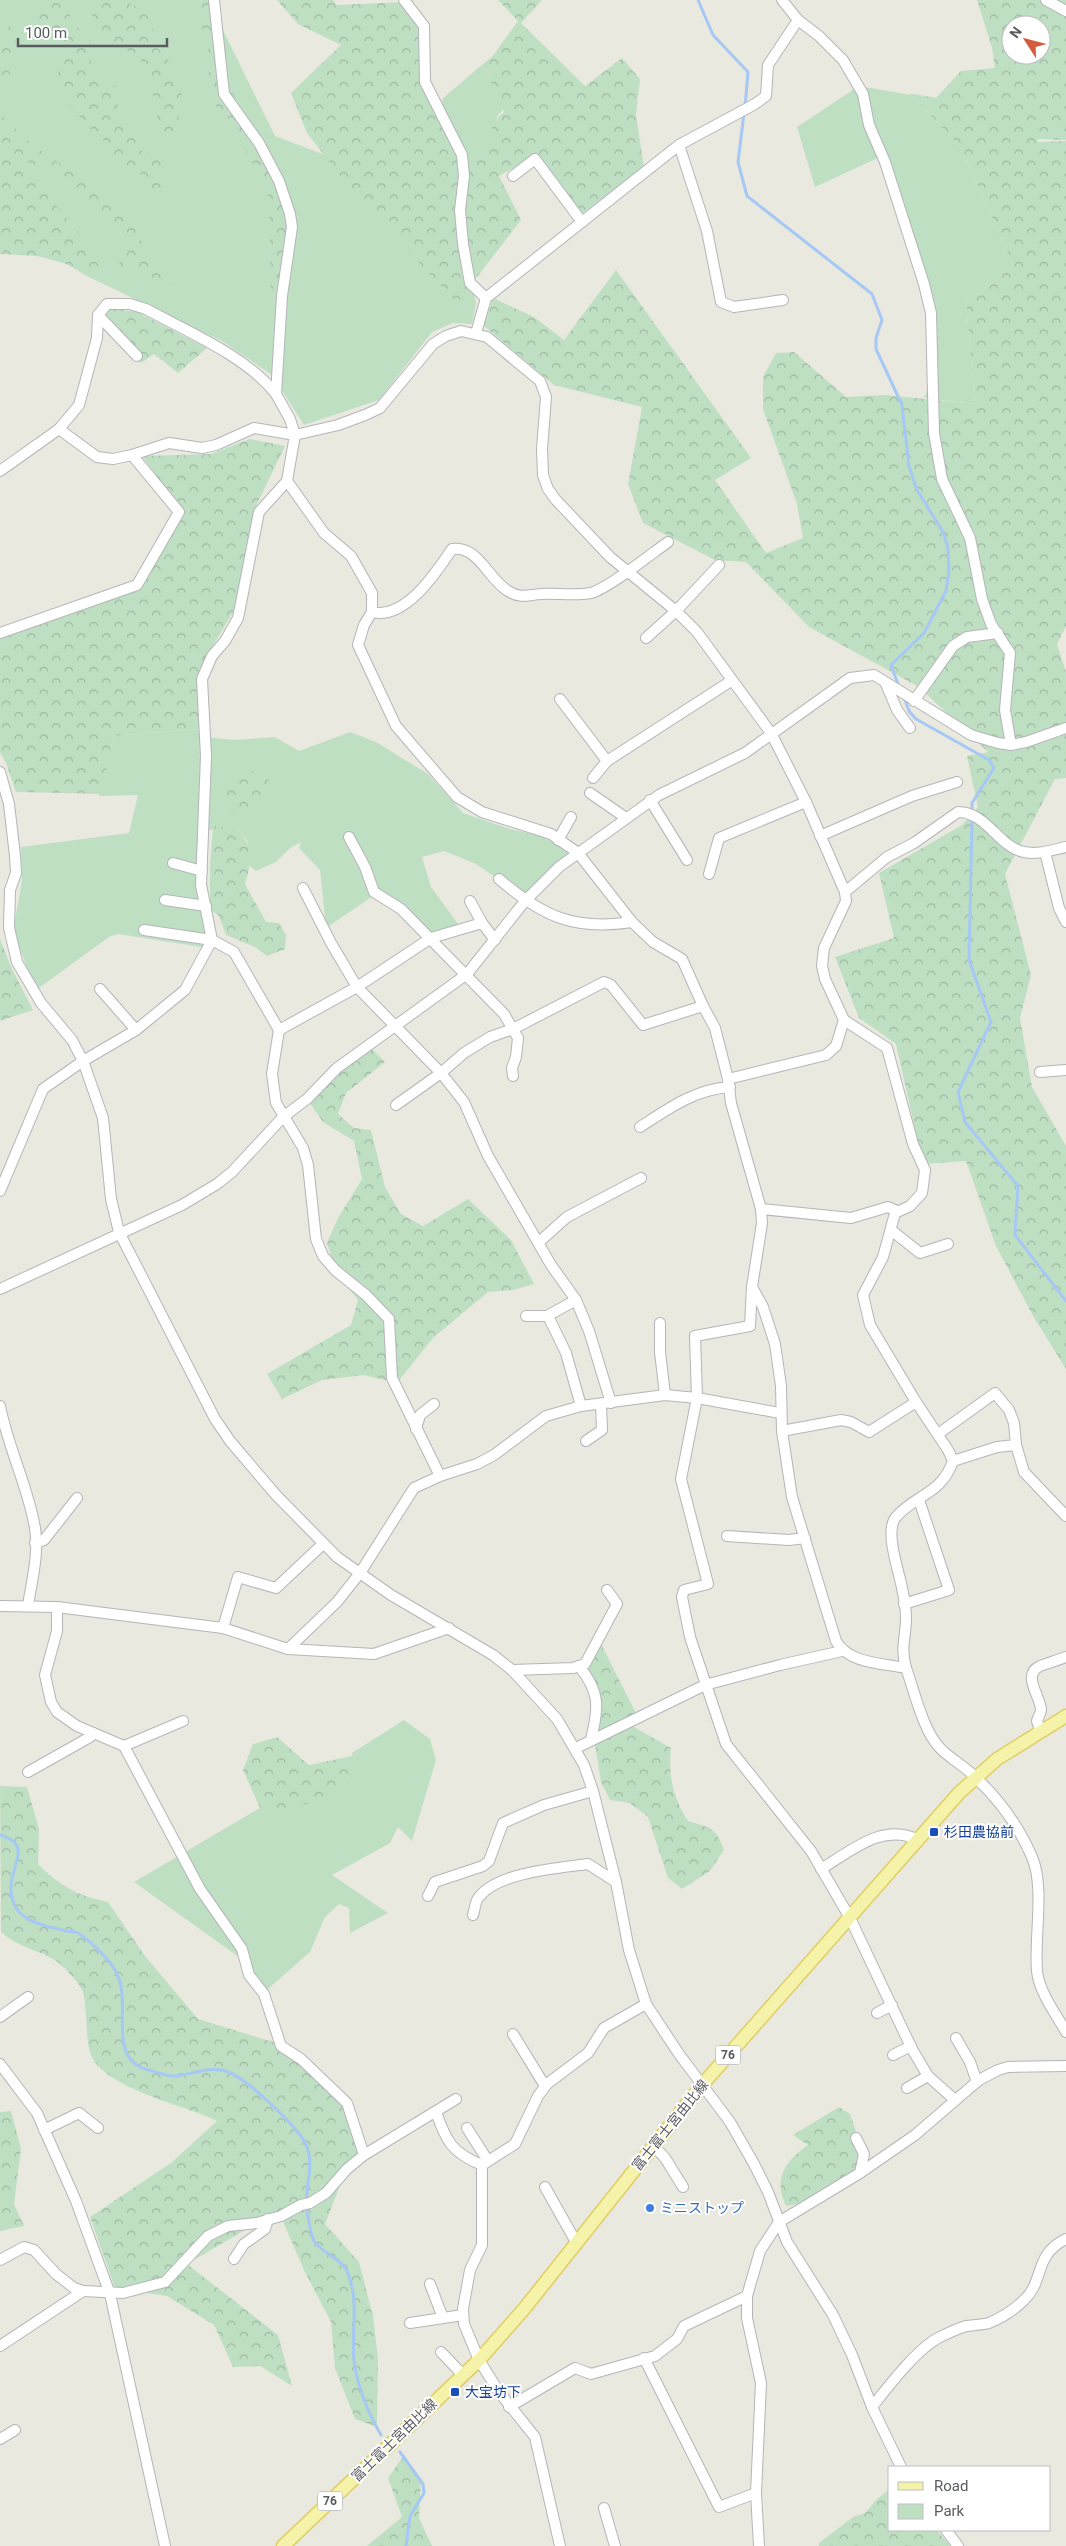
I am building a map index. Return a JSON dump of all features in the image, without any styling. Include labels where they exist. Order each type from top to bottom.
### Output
[{"type":"main road","name":"富士富士宮由比線","points":[[283,2546],[479,2360],[524,2309],[653,2144],[702,2085],[975,1776],[1040,1730],[1066,1716]]},
{"type":"street","points":[[214,0],[224,94],[259,143],[279,181],[292,227],[282,296],[276,394]]},
{"type":"street","points":[[404,0],[424,26],[425,82],[447,129],[462,155],[464,176],[460,210],[463,244],[470,283],[486,298]]},
{"type":"street","points":[[782,0],[798,20],[819,36],[843,60],[863,94],[869,125],[884,162],[931,313],[934,433],[942,479],[970,538],[982,599],[1010,653],[1004,710],[1011,745]]},
{"type":"street","points":[[1046,0],[1066,11]]},
{"type":"street","points":[[476,333],[486,298],[680,145],[755,104],[766,96],[768,65],[798,20]]},
{"type":"street","points":[[680,145],[707,231],[721,302],[734,307],[782,300]]},
{"type":"street","points":[[513,176],[535,160],[582,222]]},
{"type":"street","points":[[0,471],[59,429],[79,405],[97,338],[98,315],[107,304],[130,304],[146,308],[236,359],[258,374],[276,394],[290,419],[295,435],[288,481],[259,512],[242,608],[225,641],[212,656],[202,679],[206,756],[201,885],[212,940],[185,990],[136,1030],[83,1061],[44,1089],[0,1191]]},
{"type":"street","points":[[98,315],[137,356]]},
{"type":"street","points":[[59,429],[97,457],[113,459],[169,443],[202,448],[216,445],[254,428],[295,435],[338,425],[380,408],[433,344],[446,336],[461,331],[487,336],[540,381],[546,397],[542,449],[543,474],[548,489],[592,539],[627,572],[676,610],[697,632],[770,733],[806,802],[845,892],[846,901],[824,948],[822,966],[825,979],[844,1020],[887,1048],[913,1144],[925,1170],[922,1193],[910,1206],[895,1213]]},
{"type":"street","points":[[0,633],[137,585],[179,512],[132,455]]},
{"type":"street","points":[[288,481],[324,534],[351,556],[372,593],[372,612],[364,625],[358,645],[388,714],[425,762],[457,798],[482,812],[551,834],[578,853],[632,922],[653,942],[682,959],[702,1006],[715,1028],[729,1083],[731,1103],[761,1209],[762,1223],[752,1287],[750,1326],[695,1336],[697,1398],[681,1479],[708,1584],[684,1590],[682,1597],[690,1637],[726,1744],[811,1851],[850,1918],[911,2046],[928,2076],[955,2100]]},
{"type":"street","points":[[372,612],[381,614],[392,612],[427,585],[452,549],[462,547],[470,552],[509,592],[527,598],[538,594],[591,593],[627,572],[668,542]]},
{"type":"street","points":[[646,638],[719,565]]},
{"type":"street","points":[[912,699],[953,646],[961,639],[998,633]]},
{"type":"street","points":[[0,1289],[189,1201],[217,1184],[232,1172],[283,1117],[307,1099],[337,1068],[393,1025],[435,999],[467,974],[544,880],[650,800],[738,756],[850,678],[874,675],[971,735],[1011,745],[1066,728]]},
{"type":"street","points":[[593,778],[607,761],[731,681]]},
{"type":"street","points":[[890,686],[897,710],[910,728]]},
{"type":"street","points":[[560,699],[607,761]]},
{"type":"street","points":[[0,772],[9,804],[15,856],[16,873],[10,890],[8,928],[17,962],[40,1003],[72,1040],[83,1061],[103,1118],[111,1199],[120,1232],[216,1418],[230,1441],[276,1495],[322,1544],[360,1573],[493,1655],[512,1670],[557,1719],[576,1748],[593,1791],[616,1882],[630,1950],[646,2004],[678,2054],[702,2085],[742,2144],[768,2192],[787,2242],[833,2315],[872,2408],[901,2466]]},
{"type":"street","points":[[820,836],[912,796],[957,782]]},
{"type":"street","points":[[590,793],[626,818]]},
{"type":"street","points":[[650,800],[687,860]]},
{"type":"street","points":[[709,874],[719,838],[806,802]]},
{"type":"street","points":[[845,892],[887,857],[914,844],[951,816],[960,812],[977,817],[1014,848],[1031,853],[1066,847]]},
{"type":"street","points":[[558,840],[571,817]]},
{"type":"street","points":[[349,837],[365,868],[374,892],[401,909],[467,974],[504,1014],[518,1038],[516,1056],[512,1068],[513,1076]]},
{"type":"street","points":[[1045,852],[1058,908],[1066,922]]},
{"type":"street","points":[[173,863],[202,871]]},
{"type":"street","points":[[499,879],[525,901],[544,912],[583,925],[632,922]]},
{"type":"street","points":[[303,888],[331,943],[357,987],[441,1073],[464,1102],[488,1156],[551,1265],[576,1300],[589,1331],[606,1404],[602,1430],[586,1441]]},
{"type":"street","points":[[165,900],[206,906]]},
{"type":"street","points":[[470,901],[482,923],[495,940]]},
{"type":"street","points":[[279,1030],[357,987],[431,938],[482,923]]},
{"type":"street","points":[[144,930],[212,940],[234,952],[279,1030],[272,1074],[276,1103],[303,1148],[308,1165],[316,1239],[324,1256],[335,1270],[366,1295],[389,1319],[392,1378],[440,1476]]},
{"type":"street","points":[[396,1105],[441,1073],[464,1053],[490,1037],[513,1029],[604,982],[611,985],[643,1025],[702,1006]]},
{"type":"street","points":[[100,989],[136,1030]]},
{"type":"street","points":[[640,1127],[689,1096],[826,1055],[836,1046],[844,1020]]},
{"type":"street","points":[[1040,1072],[1066,1070]]},
{"type":"street","points":[[539,1242],[567,1218],[641,1178]]},
{"type":"street","points":[[761,1209],[851,1218],[888,1207],[895,1210],[883,1257],[863,1296],[870,1325],[953,1461]]},
{"type":"street","points":[[891,1230],[920,1253],[948,1244]]},
{"type":"street","points":[[752,1287],[763,1307],[775,1344],[781,1386],[780,1413],[782,1431],[792,1496],[836,1641],[842,1651],[856,1658],[906,1668]]},
{"type":"street","points":[[526,1316],[548,1316],[576,1300]]},
{"type":"street","points":[[548,1316],[566,1353],[581,1406]]},
{"type":"street","points":[[660,1322],[660,1352],[665,1395]]},
{"type":"street","points":[[938,1434],[995,1393],[1009,1410],[1014,1422],[1016,1445],[1024,1472],[1066,1516]]},
{"type":"street","points":[[288,1649],[337,1602],[360,1573],[414,1488],[494,1456],[546,1416],[581,1406],[665,1395],[697,1398],[780,1413]]},
{"type":"street","points":[[782,1431],[841,1420],[851,1422],[869,1432],[916,1402]]},
{"type":"street","points":[[416,1429],[420,1415],[434,1404]]},
{"type":"street","points":[[0,1406],[5,1431],[17,1459],[35,1529],[36,1559],[28,1605]]},
{"type":"street","points":[[1016,1445],[997,1447],[953,1461],[944,1478],[933,1491],[895,1517],[891,1528],[906,1618],[901,1653],[927,1727],[939,1747],[975,1776],[1013,1820],[1033,1859],[1038,1916],[1037,1972],[1044,1994],[1066,2032]]},
{"type":"street","points":[[35,1543],[44,1540],[76,1498]]},
{"type":"street","points":[[904,1604],[950,1590],[919,1500]]},
{"type":"street","points":[[727,1536],[790,1540],[805,1538]]},
{"type":"street","points":[[223,1628],[238,1577],[276,1588],[322,1544]]},
{"type":"street","points":[[512,1670],[573,1668],[585,1664],[617,1604],[607,1590]]},
{"type":"street","points":[[0,1606],[57,1607],[223,1628],[288,1649],[374,1654],[449,1628]]},
{"type":"street","points":[[57,1607],[56,1631],[46,1675],[51,1702],[57,1712],[76,1726],[124,1746],[200,1889],[242,1949],[249,1975],[264,1994],[281,2046],[301,2059],[347,2103],[364,2155]]},
{"type":"street","points":[[576,1748],[591,1739],[705,1685],[842,1651]]},
{"type":"street","points":[[1040,1730],[1037,1720],[1041,1711],[1040,1703],[1033,1687],[1032,1676],[1038,1667],[1066,1657]]},
{"type":"street","points":[[579,1666],[596,1692],[597,1717],[591,1739]]},
{"type":"street","points":[[124,1746],[183,1722]]},
{"type":"street","points":[[28,1772],[90,1737],[93,1733]]},
{"type":"street","points":[[428,1896],[435,1882],[483,1866],[489,1861],[503,1823],[544,1805],[593,1791]]},
{"type":"street","points":[[821,1869],[872,1839],[883,1835],[905,1833],[918,1840]]},
{"type":"street","points":[[473,1915],[477,1898],[486,1889],[499,1882],[542,1870],[588,1864],[616,1882]]},
{"type":"street","points":[[0,2017],[28,1997]]},
{"type":"street","points":[[436,2112],[446,2141],[468,2160],[485,2164],[515,2144],[545,2086],[588,2053],[604,2028],[646,2004]]},
{"type":"street","points":[[877,2013],[892,2006]]},
{"type":"street","points":[[513,2034],[545,2086]]},
{"type":"street","points":[[956,2038],[970,2062],[977,2082]]},
{"type":"street","points":[[893,2056],[911,2046]]},
{"type":"street","points":[[0,2064],[37,2113],[76,2200],[110,2294],[165,2546]]},
{"type":"street","points":[[759,2546],[756,2493],[761,2383],[747,2318],[747,2296],[760,2251],[779,2222],[860,2173],[915,2135],[977,2082],[1019,2066],[1066,2066]]},
{"type":"street","points":[[908,2088],[928,2076]]},
{"type":"street","points":[[0,2260],[24,2247],[34,2250],[56,2274],[74,2288],[83,2291],[110,2294],[123,2293],[165,2282],[208,2236],[228,2226],[281,2216],[326,2193],[347,2169],[364,2155],[456,2100]]},
{"type":"street","points":[[44,2130],[79,2112],[98,2128]]},
{"type":"street","points":[[467,2128],[485,2164],[482,2245],[470,2270],[463,2315],[466,2332],[479,2360],[510,2407],[535,2437],[560,2546]]},
{"type":"street","points":[[856,2138],[864,2154],[860,2173]]},
{"type":"street","points":[[653,2144],[665,2158],[683,2187]]},
{"type":"street","points":[[545,2187],[576,2242]]},
{"type":"street","points":[[234,2260],[244,2244],[265,2228],[268,2219]]},
{"type":"street","points":[[872,2408],[926,2347],[938,2338],[966,2326],[987,2324],[1000,2318],[1024,2300],[1031,2291],[1041,2263],[1048,2252],[1066,2239]]},
{"type":"street","points":[[430,2284],[443,2318]]},
{"type":"street","points":[[0,2346],[83,2291]]},
{"type":"street","points":[[510,2407],[575,2368],[590,2374],[655,2356],[677,2340],[684,2326],[747,2296]]},
{"type":"street","points":[[410,2323],[463,2315]]},
{"type":"street","points":[[441,2352],[463,2375]]},
{"type":"street","points":[[644,2358],[719,2507],[756,2493]]},
{"type":"street","points":[[0,2440],[15,2430]]},
{"type":"street","points":[[604,2508],[615,2546]]},
{"type":"street","points":[[947,2531],[958,2546]]},
{"type":"green space","points":[[0,0],[214,0],[217,18],[275,136],[349,164],[466,250],[476,303],[472,324],[453,323],[432,332],[379,400],[304,425],[272,375],[222,341],[87,276],[0,225]]},
{"type":"green space","points":[[44,0],[69,0],[66,9],[78,28],[92,42],[91,60],[94,73],[102,81],[119,86],[119,100],[116,111],[130,125],[142,152],[159,157],[168,191],[159,201],[148,191],[138,169],[125,167],[101,137],[87,127],[71,105],[59,81],[58,67],[66,57],[62,40],[52,30],[40,28],[34,18],[37,8]]},
{"type":"green space","points":[[85,0],[122,0],[149,13],[157,48],[167,57],[181,91],[183,102],[177,124],[177,134],[169,145],[161,139],[150,77],[139,58],[117,45],[97,27]]},
{"type":"green space","points":[[178,0],[211,0],[228,84],[279,181],[286,229],[278,307],[271,301],[269,197],[234,125],[214,104],[209,73],[208,42],[195,10]]},
{"type":"green space","points":[[277,0],[333,0],[337,5],[406,2],[424,26],[430,78],[463,158],[462,155],[489,156],[489,144],[493,126],[504,112],[483,64],[492,57],[518,21],[498,0],[542,0],[521,23],[585,86],[622,58],[640,79],[636,114],[644,168],[581,214],[533,157],[499,176],[521,220],[457,303],[353,192],[307,133],[291,93],[341,45],[298,24]]},
{"type":"green space","points":[[977,0],[1066,0],[1066,140],[1037,139],[1038,142],[1066,141],[1066,626],[1057,644],[1066,672],[1066,778],[1055,779],[1005,874],[1031,975],[1020,1018],[1032,1087],[1066,1146],[1066,1369],[1032,1314],[996,1246],[966,1161],[923,1164],[896,1044],[859,1018],[835,957],[894,938],[879,873],[962,825],[978,807],[967,756],[988,752],[919,687],[809,627],[746,562],[715,560],[643,523],[628,484],[642,407],[554,385],[484,326],[493,298],[534,317],[564,340],[616,270],[751,458],[715,480],[766,553],[803,538],[797,504],[763,409],[763,377],[776,353],[794,352],[846,397],[886,395],[975,404],[966,302],[1014,266],[960,146],[909,93],[936,98],[961,71],[995,68],[992,48]]},
{"type":"green space","points":[[10,25],[18,49],[0,102],[0,39]]},
{"type":"green space","points":[[483,64],[503,109],[497,117],[489,156],[463,157],[444,112],[442,99]]},
{"type":"green space","points":[[859,86],[911,95],[960,146],[1014,266],[966,302],[975,404],[924,398],[933,380],[933,300],[882,156],[815,187],[797,127]]},
{"type":"green space","points":[[0,114],[35,147],[70,170],[135,225],[146,253],[173,273],[172,285],[121,268],[117,254],[131,243],[117,224],[93,202],[56,175],[31,163],[16,160],[64,214],[105,266],[102,274],[38,256],[0,254]]},
{"type":"green space","points":[[114,309],[137,312],[207,348],[178,373],[154,354],[141,363],[105,325],[107,311]]},
{"type":"green space","points":[[250,439],[285,446],[254,510],[236,607],[211,649],[201,729],[113,736],[101,794],[16,792],[0,752],[0,639],[139,590],[184,513],[142,456],[211,454]]},
{"type":"green space","points":[[201,729],[203,849],[213,930],[207,948],[118,934],[109,937],[36,990],[13,932],[22,881],[21,847],[129,833],[138,795],[99,796],[113,736]]},
{"type":"green space","points":[[350,732],[376,742],[428,774],[463,813],[510,829],[541,836],[569,852],[523,896],[476,864],[444,851],[422,857],[431,887],[458,924],[429,939],[376,894],[326,928],[320,870],[299,848],[301,842],[290,848],[276,862],[256,871],[250,866],[247,840],[238,829],[208,830],[205,737],[235,740],[275,737],[299,751]]},
{"type":"green space","points":[[246,770],[269,776],[266,794],[258,806],[252,810],[245,813],[226,813],[224,800],[227,788]]},
{"type":"green space","points":[[213,826],[238,829],[243,836],[250,855],[245,884],[266,922],[279,923],[286,935],[285,949],[267,956],[257,948],[226,935],[219,916],[210,909],[210,867]]},
{"type":"green space","points":[[0,939],[11,967],[33,1010],[0,1021]]},
{"type":"green space","points":[[371,1048],[385,1062],[346,1093],[338,1114],[354,1128],[371,1130],[385,1187],[401,1214],[423,1226],[468,1199],[511,1240],[534,1284],[513,1290],[488,1292],[433,1338],[397,1383],[364,1375],[322,1380],[282,1399],[267,1374],[351,1325],[358,1300],[336,1272],[327,1243],[338,1218],[362,1179],[354,1141],[323,1122],[307,1099]]},
{"type":"green space","points":[[601,1644],[638,1717],[634,1727],[671,1748],[670,1768],[675,1795],[688,1821],[707,1827],[715,1833],[724,1850],[710,1871],[682,1889],[668,1878],[648,1817],[630,1803],[610,1800],[601,1782],[595,1744],[596,1713],[586,1674],[587,1667]]},
{"type":"green space","points":[[404,1720],[430,1739],[436,1760],[412,1841],[398,1827],[390,1843],[332,1875],[388,1913],[350,1933],[349,1908],[339,1904],[325,1917],[310,1952],[267,1990],[243,1960],[134,1882],[260,1808],[288,1808],[348,1781],[352,1753]]},
{"type":"green space","points":[[277,1737],[309,1765],[352,1756],[348,1781],[315,1802],[288,1808],[260,1808],[243,1770],[253,1744]]},
{"type":"green space","points":[[0,1786],[27,1787],[39,1829],[38,1864],[70,1889],[88,1897],[108,1902],[145,1956],[198,2019],[283,2045],[343,2099],[362,2152],[348,2165],[325,2224],[359,2262],[373,2316],[378,2359],[377,2427],[355,2419],[335,2368],[331,2322],[304,2270],[281,2217],[257,2223],[187,2264],[278,2335],[292,2386],[260,2366],[233,2367],[214,2325],[167,2296],[115,2288],[90,2217],[171,2163],[217,2121],[126,2085],[110,2076],[97,2065],[88,2045],[85,2001],[76,1980],[55,1960],[19,1944],[1,1932]]},
{"type":"green space","points":[[839,2107],[850,2114],[867,2163],[798,2204],[786,2206],[782,2196],[781,2179],[793,2157],[808,2145],[793,2135]]},
{"type":"green space","points":[[11,2111],[21,2149],[14,2204],[24,2226],[0,2231],[0,2112]]},
{"type":"green space","points":[[404,2455],[421,2480],[419,2518],[432,2546],[367,2546],[402,2517],[388,2478]]},
{"type":"green space","points":[[888,2491],[888,2531],[938,2531],[950,2546],[819,2546],[819,2543],[853,2517],[865,2513],[877,2499]]},
{"type":"waterway","points":[[698,0],[713,35],[748,72],[745,107]]},
{"type":"waterway","points":[[744,113],[738,162],[747,196],[872,294],[882,320],[876,338],[876,349],[902,405],[909,466],[917,490],[943,532],[948,548],[949,571],[946,591],[924,633],[891,665],[899,687]]},
{"type":"waterway","points":[[904,697],[909,711],[916,719],[989,760],[994,768],[972,803],[972,812]]},
{"type":"waterway","points":[[972,818],[969,960],[991,1022],[958,1092],[965,1122],[1018,1186],[1015,1235],[1066,1301]]},
{"type":"waterway","points":[[0,1835],[12,1840],[17,1846],[17,1862],[11,1892],[14,1904],[23,1916],[36,1923],[78,1933],[104,1956],[118,1975],[121,1988],[123,2039],[131,2060],[138,2066],[164,2075],[177,2076],[214,2069],[235,2075],[271,2104],[302,2139],[307,2147],[310,2163],[306,2204],[312,2235],[314,2241],[321,2249],[344,2266],[351,2282],[354,2305],[354,2361],[364,2400],[381,2435]]},
{"type":"waterway","points":[[400,2452],[423,2484],[424,2493],[410,2516],[406,2546]]},
{"type":"place","name":"杉田農協前","points":[[934,1832]]},
{"type":"place","name":"ミニストップ","points":[[650,2208]]},
{"type":"place","name":"大宝坊下","points":[[455,2392]]}]
